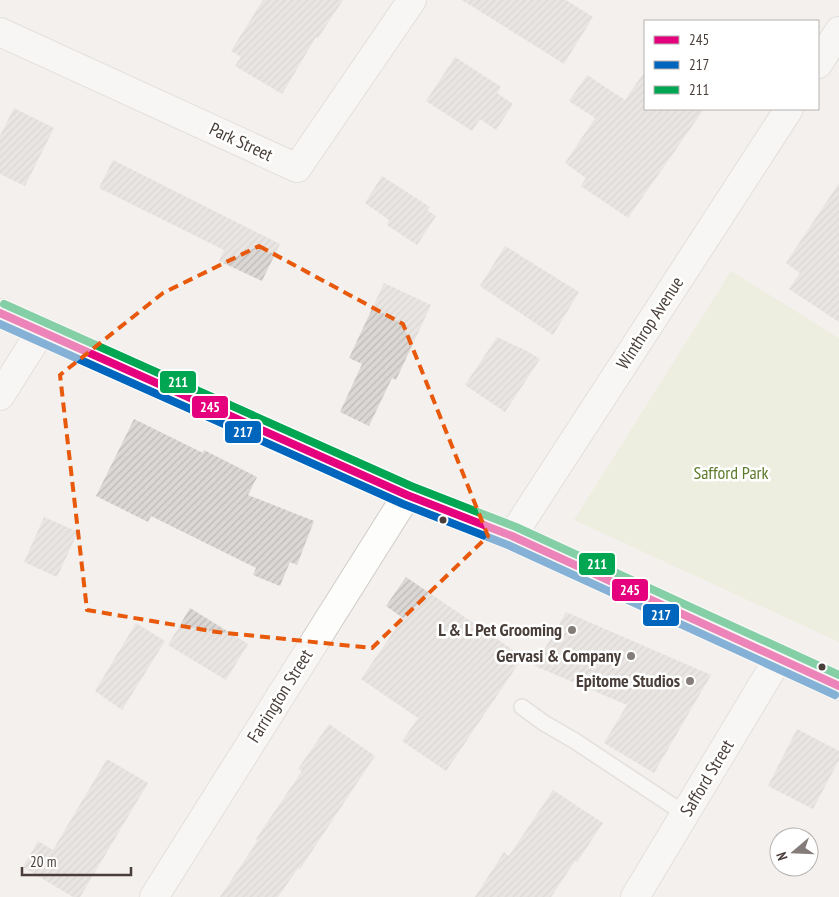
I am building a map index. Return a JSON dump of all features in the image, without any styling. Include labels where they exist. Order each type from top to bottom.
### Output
[{"type":"main road","points":[[0,313],[407,495],[512,536],[839,686]]},
{"type":"street","name":"Park Street","points":[[0,32],[297,168],[412,0]]},
{"type":"street","points":[[819,62],[839,31]]},
{"type":"street","name":"Winthrop Avenue","points":[[512,536],[788,110]]},
{"type":"street","points":[[0,396],[41,331]]},
{"type":"street","name":"Farrington Street","points":[[154,897],[407,495]]},
{"type":"street","name":"Safford Street","points":[[636,897],[778,659]]},
{"type":"lane","points":[[522,707],[544,724],[575,741],[685,814]]},
{"type":"highlighted area","points":[[259,246],[403,324],[488,536],[372,648],[217,632],[87,610],[60,375],[163,293]]},
{"type":"green space","name":"Safford Park","points":[[731,271],[839,338],[839,642],[574,520]]},
{"type":"building","points":[[263,0],[343,0],[318,38],[316,37],[282,94],[235,66],[241,57],[231,51]]},
{"type":"building","points":[[462,0],[566,0],[593,17],[564,64]]},
{"type":"building","points":[[455,57],[501,87],[497,93],[513,104],[496,130],[480,119],[472,131],[426,101]]},
{"type":"building","points":[[644,72],[644,110],[703,110],[628,218],[581,186],[586,178],[565,163],[595,118],[569,101],[587,75],[625,100]]},
{"type":"building","points":[[14,108],[54,128],[25,186],[0,174],[0,136]]},
{"type":"building","points":[[113,160],[280,244],[262,281],[219,261],[224,250],[99,188]]},
{"type":"building","points":[[382,176],[430,207],[427,210],[436,216],[417,245],[387,225],[389,220],[365,203]]},
{"type":"building","points":[[839,183],[839,322],[789,289],[800,273],[786,263]]},
{"type":"building","points":[[505,246],[579,292],[553,335],[480,286]]},
{"type":"building","points":[[384,283],[431,305],[396,380],[392,378],[369,426],[340,412],[362,364],[349,358]]},
{"type":"building","points":[[497,337],[540,359],[505,412],[465,385]]},
{"type":"building","points":[[134,419],[203,453],[204,450],[257,477],[248,495],[314,521],[297,565],[290,562],[280,586],[253,575],[256,568],[151,516],[148,522],[96,496]]},
{"type":"building","points":[[44,517],[78,532],[57,577],[24,562]]},
{"type":"building","points":[[406,577],[523,657],[446,771],[402,741],[418,718],[361,679],[403,618],[386,606]]},
{"type":"building","points":[[190,608],[248,644],[226,680],[168,645]]},
{"type":"building","points":[[566,612],[711,675],[654,773],[604,743],[627,705],[535,666]]},
{"type":"building","points":[[136,623],[165,641],[122,710],[95,691]]},
{"type":"building","points":[[329,724],[375,756],[300,869],[298,868],[278,897],[220,897],[302,771],[298,769]]},
{"type":"building","points":[[797,729],[839,751],[839,760],[813,809],[768,786]]},
{"type":"building","points":[[107,759],[148,783],[80,897],[73,897],[23,867],[38,841],[53,850]]},
{"type":"building","points":[[553,790],[603,823],[577,862],[575,861],[551,897],[475,897],[504,852],[509,856]]},
{"type":"transit line","name":"211","points":[[4,304],[411,486],[516,527],[839,675]]},
{"type":"transit line","name":"245","points":[[0,313],[407,495],[512,536],[839,686]]},
{"type":"transit line","name":"217","points":[[0,324],[403,504],[508,545],[835,695]]},
{"type":"place","name":"L & L Pet Grooming","points":[[572,630]]},
{"type":"place","name":"Gervasi & Company","points":[[631,656]]},
{"type":"place","name":"Epitome Studios","points":[[690,681]]}]
